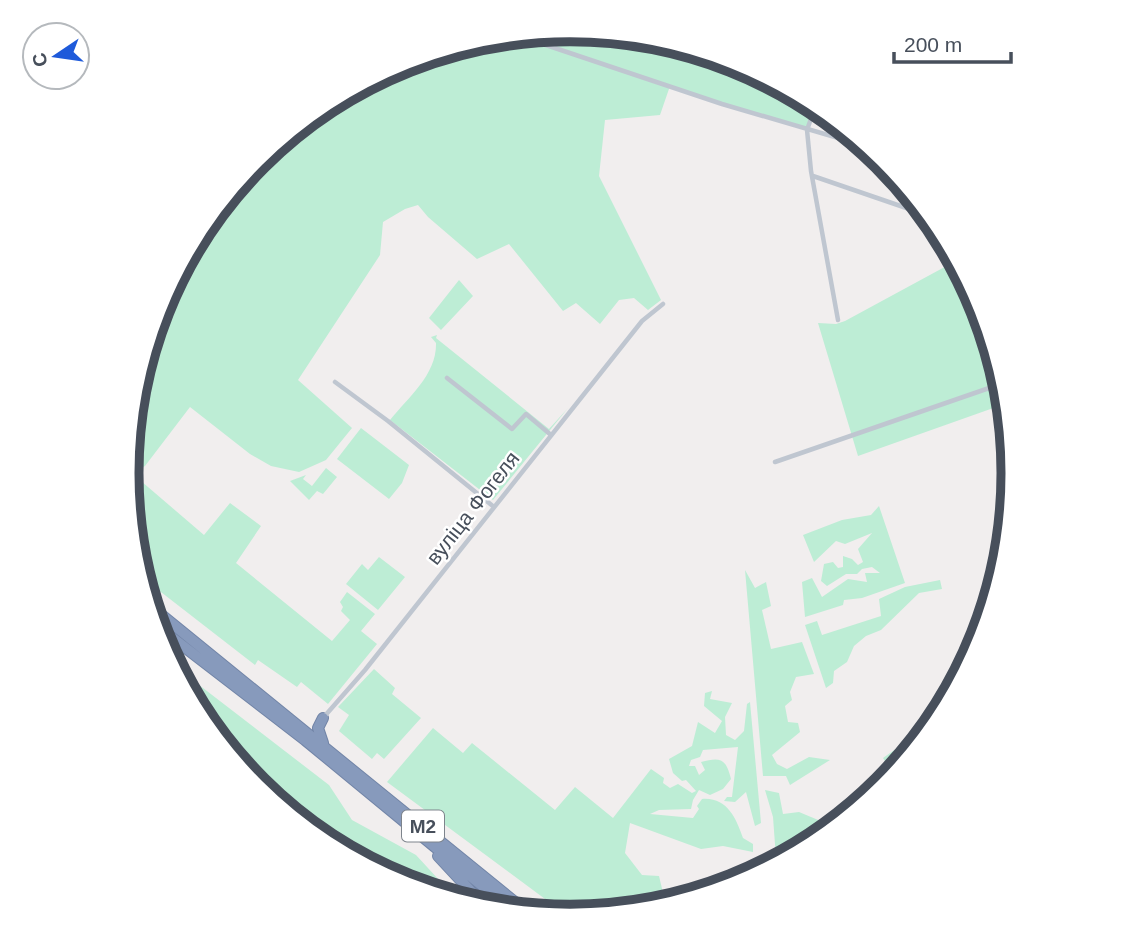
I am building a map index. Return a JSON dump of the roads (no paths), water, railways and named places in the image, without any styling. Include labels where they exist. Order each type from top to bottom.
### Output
[{"type":"highway","name":"М2","points":[[163,617],[496,898]]},
{"type":"highway","name":"М2","points":[[170,634],[297,723],[512,900]]},
{"type":"highway","points":[[297,723],[316,725],[323,718]]},
{"type":"highway","points":[[323,718],[318,727],[325,746]]},
{"type":"highway","points":[[414,830],[472,893]]},
{"type":"street","points":[[541,43],[843,140]]},
{"type":"street","points":[[812,117],[807,130],[812,176],[838,320]]},
{"type":"street","points":[[812,176],[910,209]]},
{"type":"street","name":"вуліца Фогеля","points":[[323,718],[365,670],[646,316],[663,304]]},
{"type":"street","points":[[447,378],[512,429],[526,414],[551,435]]},
{"type":"street","points":[[334,382],[388,421],[494,507]]},
{"type":"street","points":[[775,462],[992,387]]}]
